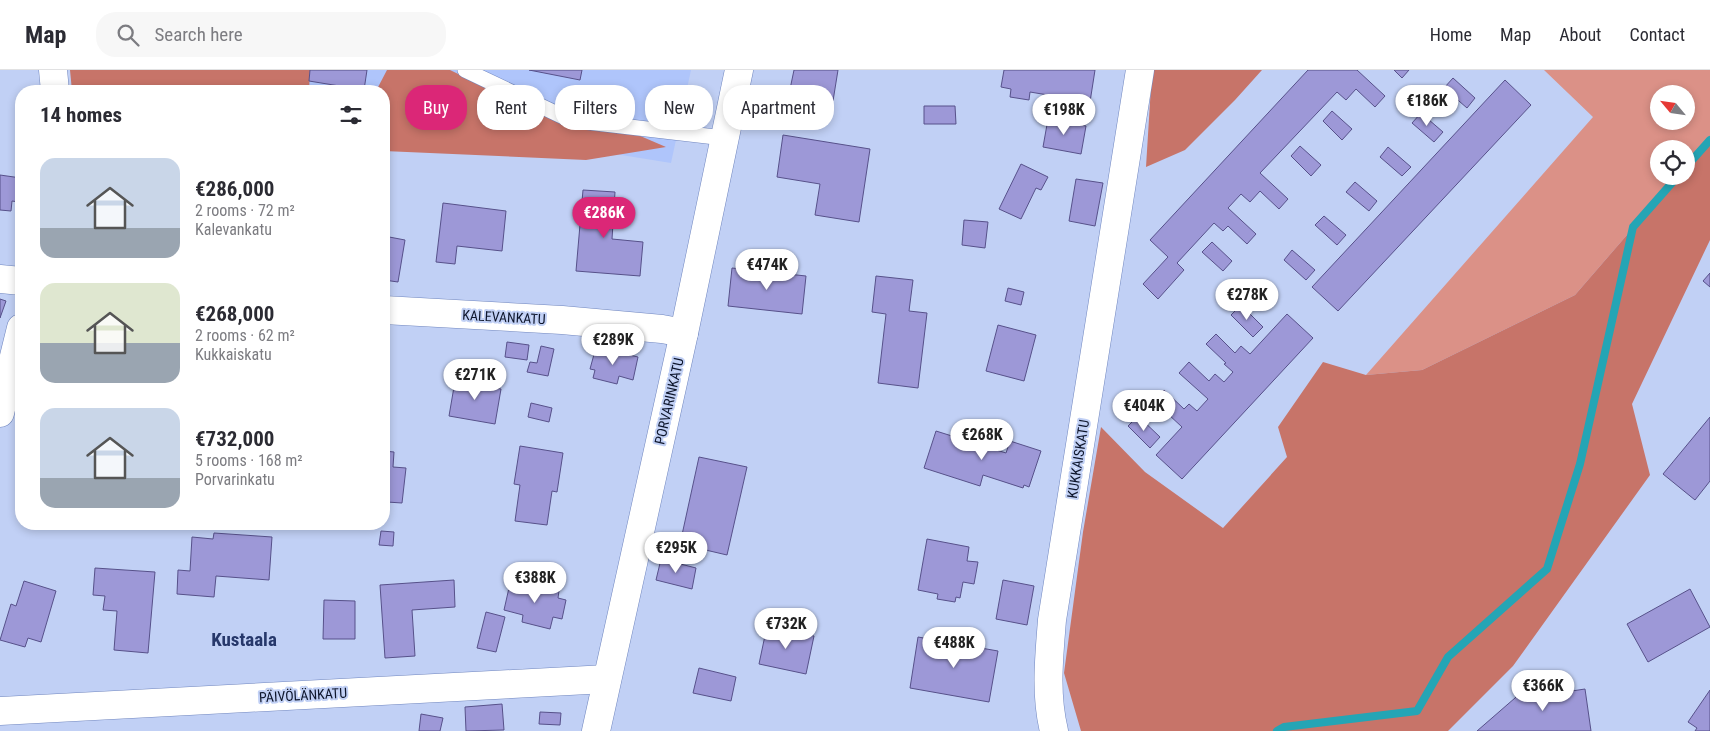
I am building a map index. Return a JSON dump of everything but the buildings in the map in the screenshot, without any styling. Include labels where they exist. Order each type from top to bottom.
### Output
[{"type":"street","points":[[53,70],[54,85]]},
{"type":"street","name":"PORVARINKATU","points":[[596,731],[684,333],[739,70]]},
{"type":"street","name":"KUKKAISKATU","points":[[1054,731],[1048,707],[1048,668],[1052,620],[1140,70]]},
{"type":"street","points":[[0,279],[15,280]]},
{"type":"street","name":"KALEVANKATU","points":[[390,310],[562,320],[662,329],[684,333]]},
{"type":"street","points":[[0,413],[15,352]]},
{"type":"street","name":"PÄIVÖLÄNKATU","points":[[0,711],[607,679]]},
{"type":"lane","points":[[465,70],[570,120],[724,138]]},
{"type":"shaded area","points":[[70,70],[310,70],[309,85],[71,85]]},
{"type":"shaded area","points":[[307,70],[691,70],[688,85],[645,85],[645,130],[678,130],[671,163],[465,130],[467,130],[467,85],[405,85],[405,120],[390,118],[390,85],[303,85]]},
{"type":"shaded area","points":[[387,70],[450,70],[481,85],[477,85],[477,130],[545,130],[545,115],[555,117],[555,130],[621,130],[631,132],[666,147],[586,160],[390,151],[390,85],[379,85]]},
{"type":"shaded area","points":[[1152,70],[1262,70],[1185,150],[1146,167]]},
{"type":"shaded area","points":[[1544,70],[1710,70],[1710,140],[1695,157],[1695,140],[1650,140],[1650,185],[1670,185],[1575,295],[1422,370],[1366,375],[1593,117]]},
{"type":"shaded area","points":[[1710,140],[1710,240],[1632,404],[1650,475],[1513,666],[1448,731],[1081,731],[1064,673],[1083,532],[1101,427],[1145,472],[1223,528],[1287,457],[1278,427],[1323,362],[1366,375],[1422,370],[1575,295],[1670,185],[1695,185],[1695,157]]},
{"type":"waterway","points":[[1695,157],[1710,140]]},
{"type":"waterway","points":[[1277,731],[1284,727],[1417,711],[1448,657],[1547,569],[1580,464],[1633,227],[1670,185]]},
{"type":"district","name":"Kustaala","points":[[244,639]]}]
